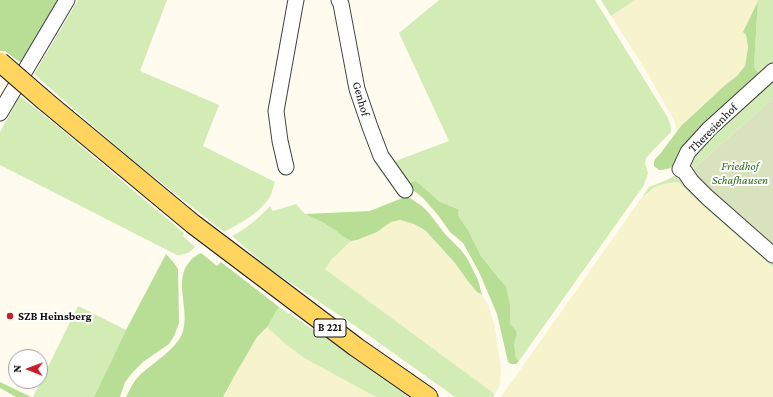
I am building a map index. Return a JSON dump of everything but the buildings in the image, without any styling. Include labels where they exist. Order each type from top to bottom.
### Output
[{"type":"main road","name":"B 221","points":[[0,62],[193,224],[356,347],[428,397]]},
{"type":"street","points":[[0,114],[66,0]]},
{"type":"street","points":[[286,167],[280,141],[276,111],[296,0]]},
{"type":"street","name":"Genhof","points":[[339,0],[357,89],[370,127],[381,156],[405,190]]},
{"type":"street","name":"Theresienhof","points":[[773,71],[709,130],[688,152],[680,168],[685,172],[691,181],[773,256]]},
{"type":"shaded area","points":[[635,0],[758,1],[743,32],[746,35],[748,47],[745,66],[737,76],[704,104],[677,131],[674,120],[645,69],[611,16]]},
{"type":"shaded area","points":[[678,182],[704,207],[773,267],[773,397],[501,397],[642,197],[647,195],[653,188],[660,185]]},
{"type":"shaded area","points":[[400,220],[414,224],[426,231],[455,263],[477,292],[482,295],[489,307],[495,328],[501,368],[500,385],[495,394],[325,269],[332,259],[351,241],[377,232],[391,222]]},
{"type":"shaded area","points":[[267,327],[304,358],[376,397],[224,397],[257,337]]},
{"type":"green space","points":[[0,0],[60,0],[21,63],[5,51],[0,51]]},
{"type":"green space","points":[[78,0],[167,0],[140,71],[219,105],[203,146],[275,182],[269,198],[259,210],[236,226],[224,232],[132,160],[34,74]]},
{"type":"green space","points":[[439,0],[595,0],[668,118],[671,127],[671,132],[646,158],[645,164],[648,173],[644,185],[519,361],[516,358],[514,343],[517,335],[516,330],[510,324],[510,304],[500,279],[481,256],[468,230],[459,217],[458,209],[440,202],[422,186],[407,185],[390,163],[449,141],[399,33]]},
{"type":"green space","points":[[601,0],[635,0],[611,16]]},
{"type":"green space","points":[[757,0],[773,0],[773,67],[761,77],[754,67]]},
{"type":"green space","points":[[758,1],[754,67],[761,77],[677,163],[664,170],[659,170],[654,166],[655,159],[681,126],[737,76],[745,66],[748,47],[746,35],[743,32]]},
{"type":"green space","points":[[773,77],[773,98],[691,171],[688,164],[693,152]]},
{"type":"green space","points":[[20,96],[59,127],[184,233],[183,236],[195,247],[187,253],[177,255],[0,165],[0,132]]},
{"type":"green space","name":"Friedhof Schafhausen","points":[[773,98],[773,249],[735,215],[691,171]]},
{"type":"green space","points":[[674,176],[680,177],[773,260],[773,267],[704,207],[678,182],[658,186],[642,197],[649,187]]},
{"type":"green space","points":[[415,181],[440,202],[458,209],[459,217],[468,230],[481,256],[506,287],[510,304],[510,324],[516,330],[517,335],[514,343],[516,358],[519,361],[516,364],[511,364],[508,362],[497,314],[479,272],[463,243],[450,232],[423,198],[407,185]]},
{"type":"green space","points":[[407,196],[422,206],[429,213],[445,234],[461,250],[467,258],[478,280],[482,295],[477,292],[455,263],[426,231],[414,224],[400,220],[391,222],[377,232],[351,241],[322,222],[305,214],[370,211]]},
{"type":"green space","points":[[296,204],[305,214],[322,222],[351,241],[332,259],[325,269],[495,394],[493,397],[455,397],[354,325],[270,269],[232,236],[252,223],[270,206],[273,211]]},
{"type":"green space","points":[[201,253],[217,266],[221,262],[279,307],[267,327],[257,337],[223,397],[126,397],[133,383],[139,376],[170,350],[180,338],[185,322],[182,294],[183,276],[185,268],[192,259]]},
{"type":"green space","points":[[166,254],[178,269],[179,323],[174,336],[169,344],[143,362],[133,372],[125,382],[120,397],[94,397],[126,330]]},
{"type":"green space","points":[[78,306],[126,330],[94,397],[33,397],[37,389],[48,389],[48,367]]},
{"type":"green space","points":[[279,307],[416,397],[376,397],[304,358],[267,327]]},
{"type":"green space","points":[[0,382],[8,386],[8,389],[14,389],[31,397],[16,397],[0,388]]},
{"type":"place","name":"SZB Heinsberg","points":[[10,316]]}]
